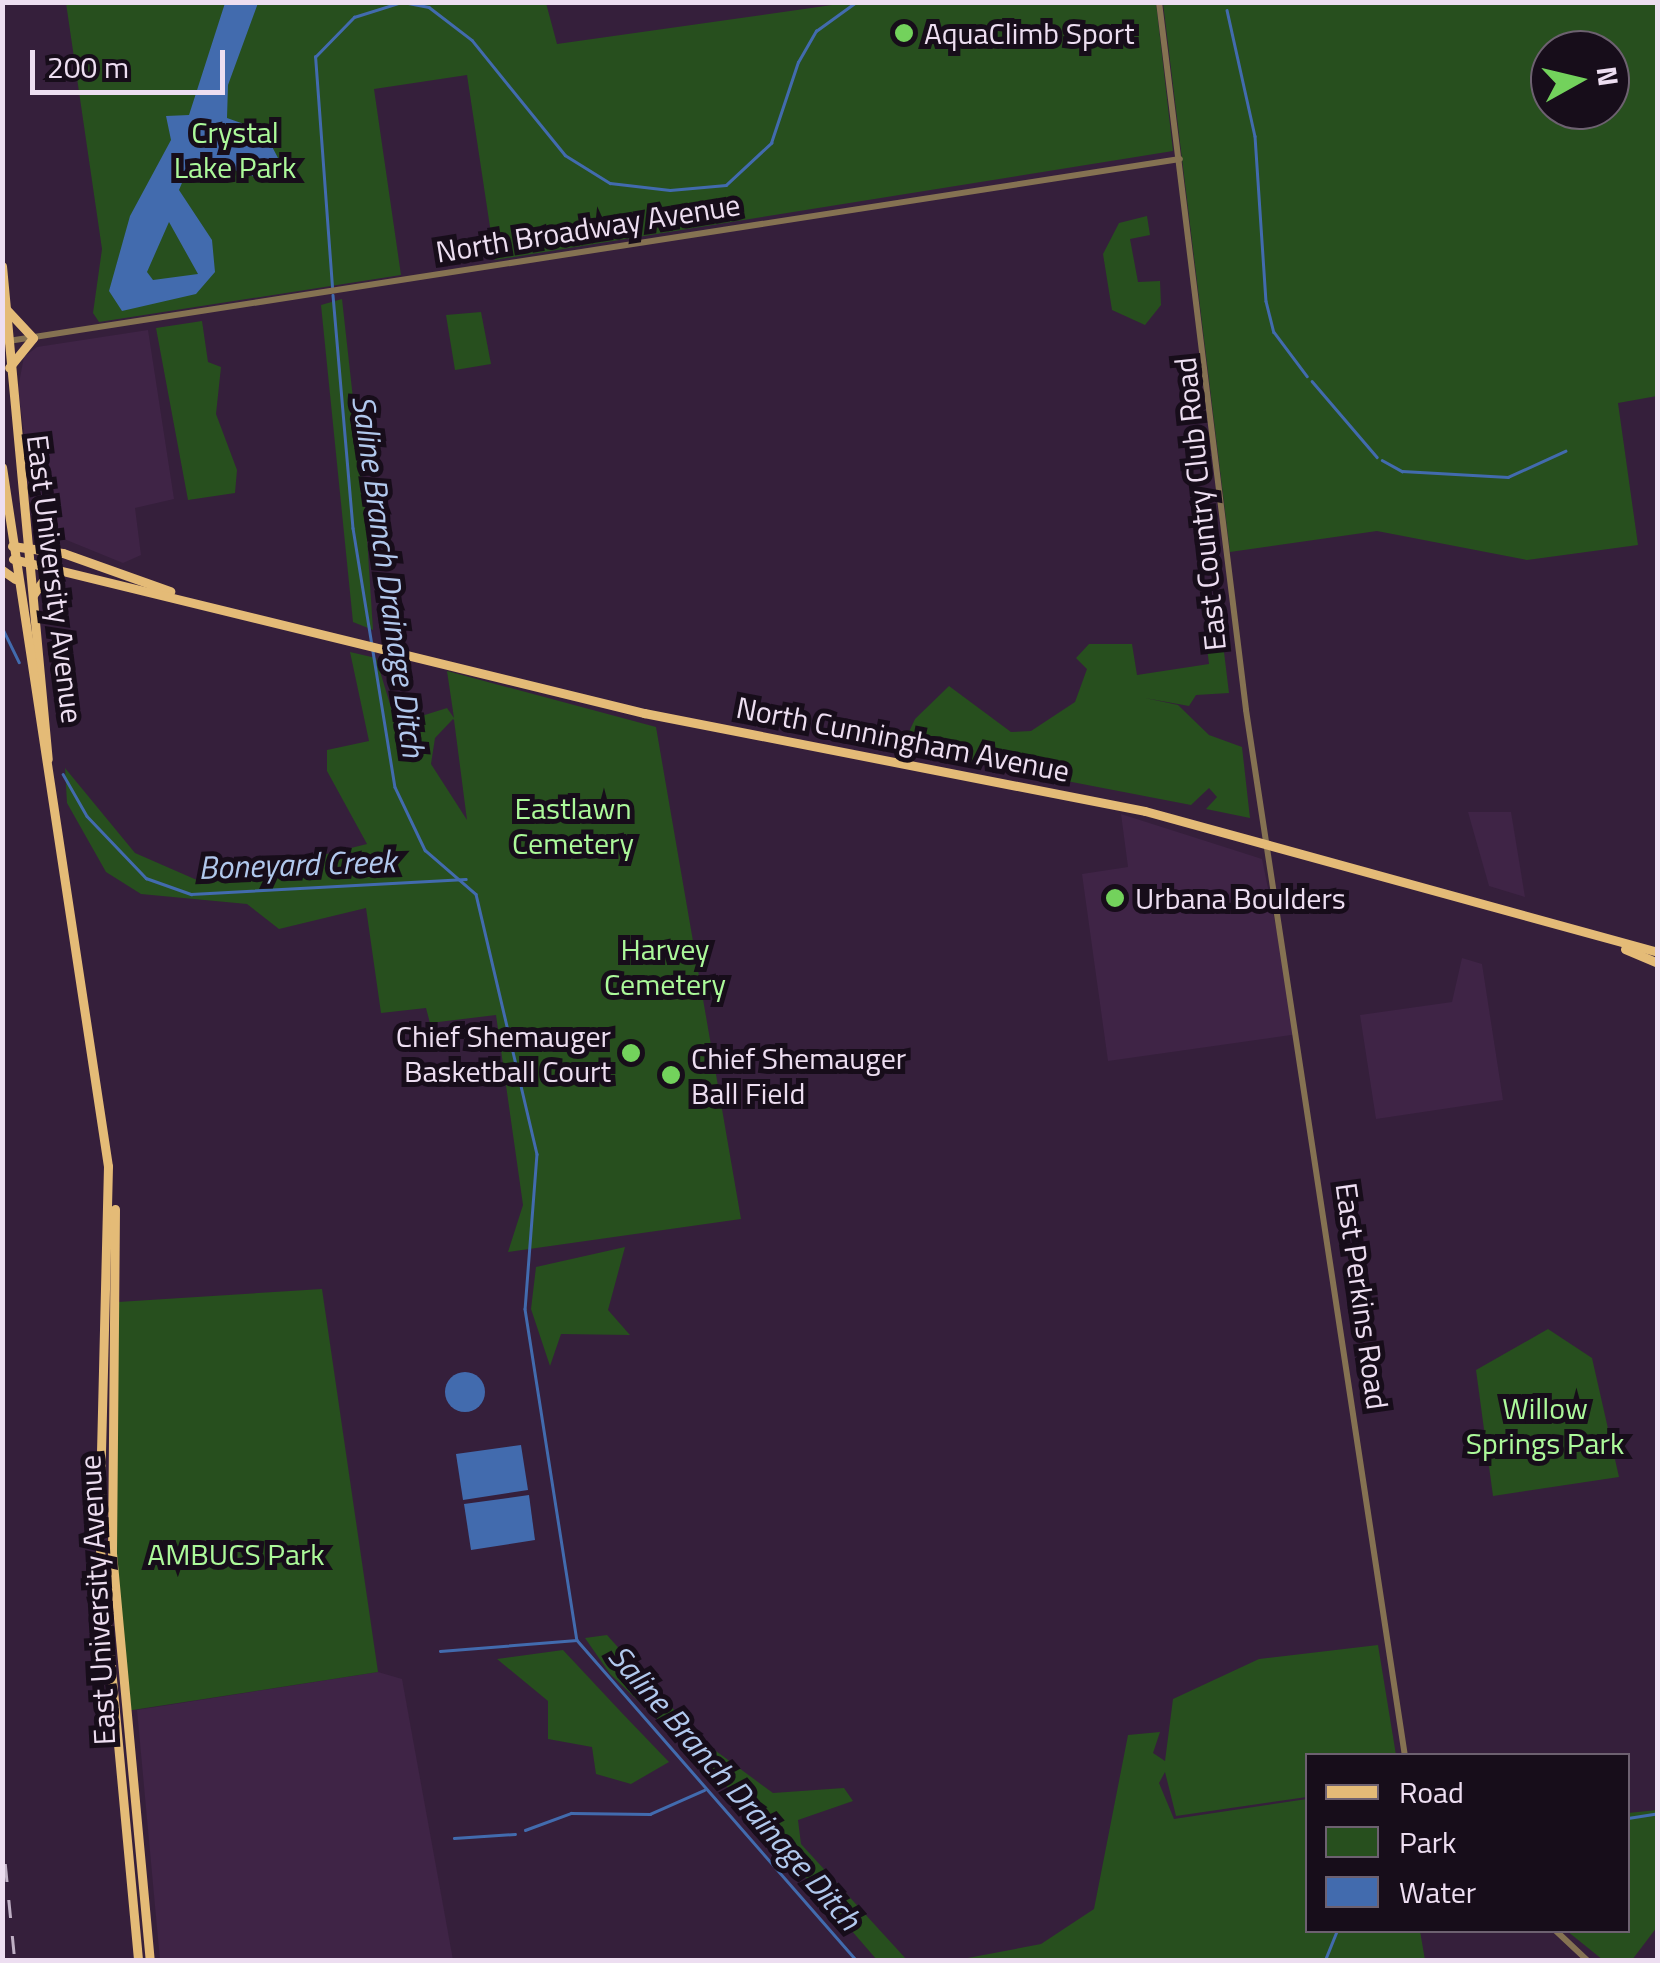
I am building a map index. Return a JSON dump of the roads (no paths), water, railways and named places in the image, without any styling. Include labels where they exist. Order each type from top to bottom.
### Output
[{"type":"main road","name":"East University Avenue","points":[[2,266],[7,310],[5,342],[48,762]]},
{"type":"main road","points":[[7,310],[33,338],[8,370]]},
{"type":"main road","name":"East University Avenue","points":[[2,468],[15,579],[48,762],[109,1177],[118,1269],[112,1554],[150,1960]]},
{"type":"main road","points":[[2,512],[7,499]]},
{"type":"main road","name":"North Cunningham Avenue","points":[[12,546],[27,547],[170,591]]},
{"type":"main road","name":"North Cunningham Avenue","points":[[13,559],[170,591],[644,713],[1270,844],[1622,947],[1658,963]]},
{"type":"main road","points":[[32,598],[53,566]]},
{"type":"main road","points":[[2,570],[15,579]]},
{"type":"main road","name":"North Cunningham Avenue","points":[[1622,947],[1658,952]]},
{"type":"main road","name":"East University Avenue","points":[[109,1177],[99,1534],[138,1960]]},
{"type":"street","name":"East Country Club Road","points":[[1159,2],[1270,844]]},
{"type":"street","name":"North Broadway Avenue","points":[[5,342],[1180,158]]},
{"type":"street","name":"East Perkins Road","points":[[1270,844],[1405,1753]]},
{"type":"street","points":[[1558,1933],[1587,1960]]},
{"type":"water","points":[[225,3],[258,3],[228,85],[227,118],[264,131],[278,158],[255,177],[205,160],[187,171],[179,190],[212,240],[215,272],[196,294],[122,311],[109,291],[130,216],[171,140],[166,116],[189,115]],"holes":[[[169,222],[198,274],[153,280],[147,272]]]},
{"type":"water","points":[[465,1372],[479,1378],[485,1392],[479,1406],[465,1412],[451,1406],[445,1392],[451,1378]]},
{"type":"water","points":[[521,1445],[528,1490],[463,1500],[456,1454]]},
{"type":"water","points":[[529,1495],[535,1540],[471,1550],[464,1504]]},
{"type":"waterway","name":"Saline Branch Drainage Ditch","points":[[332,287],[315,57],[354,17],[402,2]]},
{"type":"waterway","name":"Saline Branch Drainage Ditch","points":[[403,2],[429,7],[472,40],[565,155],[610,183],[670,190],[726,185],[771,143],[798,62],[816,31],[856,2]]},
{"type":"waterway","points":[[1227,10],[1255,136],[1266,301],[1274,332],[1307,376]]},
{"type":"waterway","name":"Saline Branch Drainage Ditch","points":[[333,295],[353,528],[395,787],[425,850],[476,894],[537,1154],[525,1309],[577,1640],[856,1960]]},
{"type":"waterway","points":[[1312,381],[1377,457]]},
{"type":"waterway","points":[[1382,460],[1402,471],[1508,477],[1565,451]]},
{"type":"waterway","name":"Boneyard Creek","points":[[2,627],[19,662]]},
{"type":"waterway","name":"Boneyard Creek","points":[[63,774],[87,816],[146,878],[191,894],[466,879]]},
{"type":"waterway","points":[[440,1651],[577,1640]]},
{"type":"waterway","points":[[525,1830],[571,1813],[650,1814],[704,1790]]},
{"type":"waterway","points":[[1630,1818],[1658,1813]]},
{"type":"waterway","points":[[454,1838],[515,1834]]},
{"type":"waterway","points":[[1325,1960],[1336,1933]]},
{"type":"railway","points":[[2,1828],[15,1960]]},
{"type":"place","name":"AquaClimb Sport","points":[[904,33]]},
{"type":"place","name":"Urbana Boulders","points":[[1115,898]]},
{"type":"place","name":"Chief Shemauger Basketball Court","points":[[631,1053]]},
{"type":"place","name":"Chief Shemauger Ball Field","points":[[671,1075]]},
{"type":"park label","name":"Crystal Lake Park","points":[[235,149]]},
{"type":"park label","name":"Eastlawn Cemetery","points":[[573,825]]},
{"type":"park label","name":"Harvey Cemetery","points":[[665,966]]},
{"type":"park label","name":"Willow Springs Park","points":[[1545,1425]]},
{"type":"park label","name":"AMBUCS Park","points":[[236,1554]]}]
